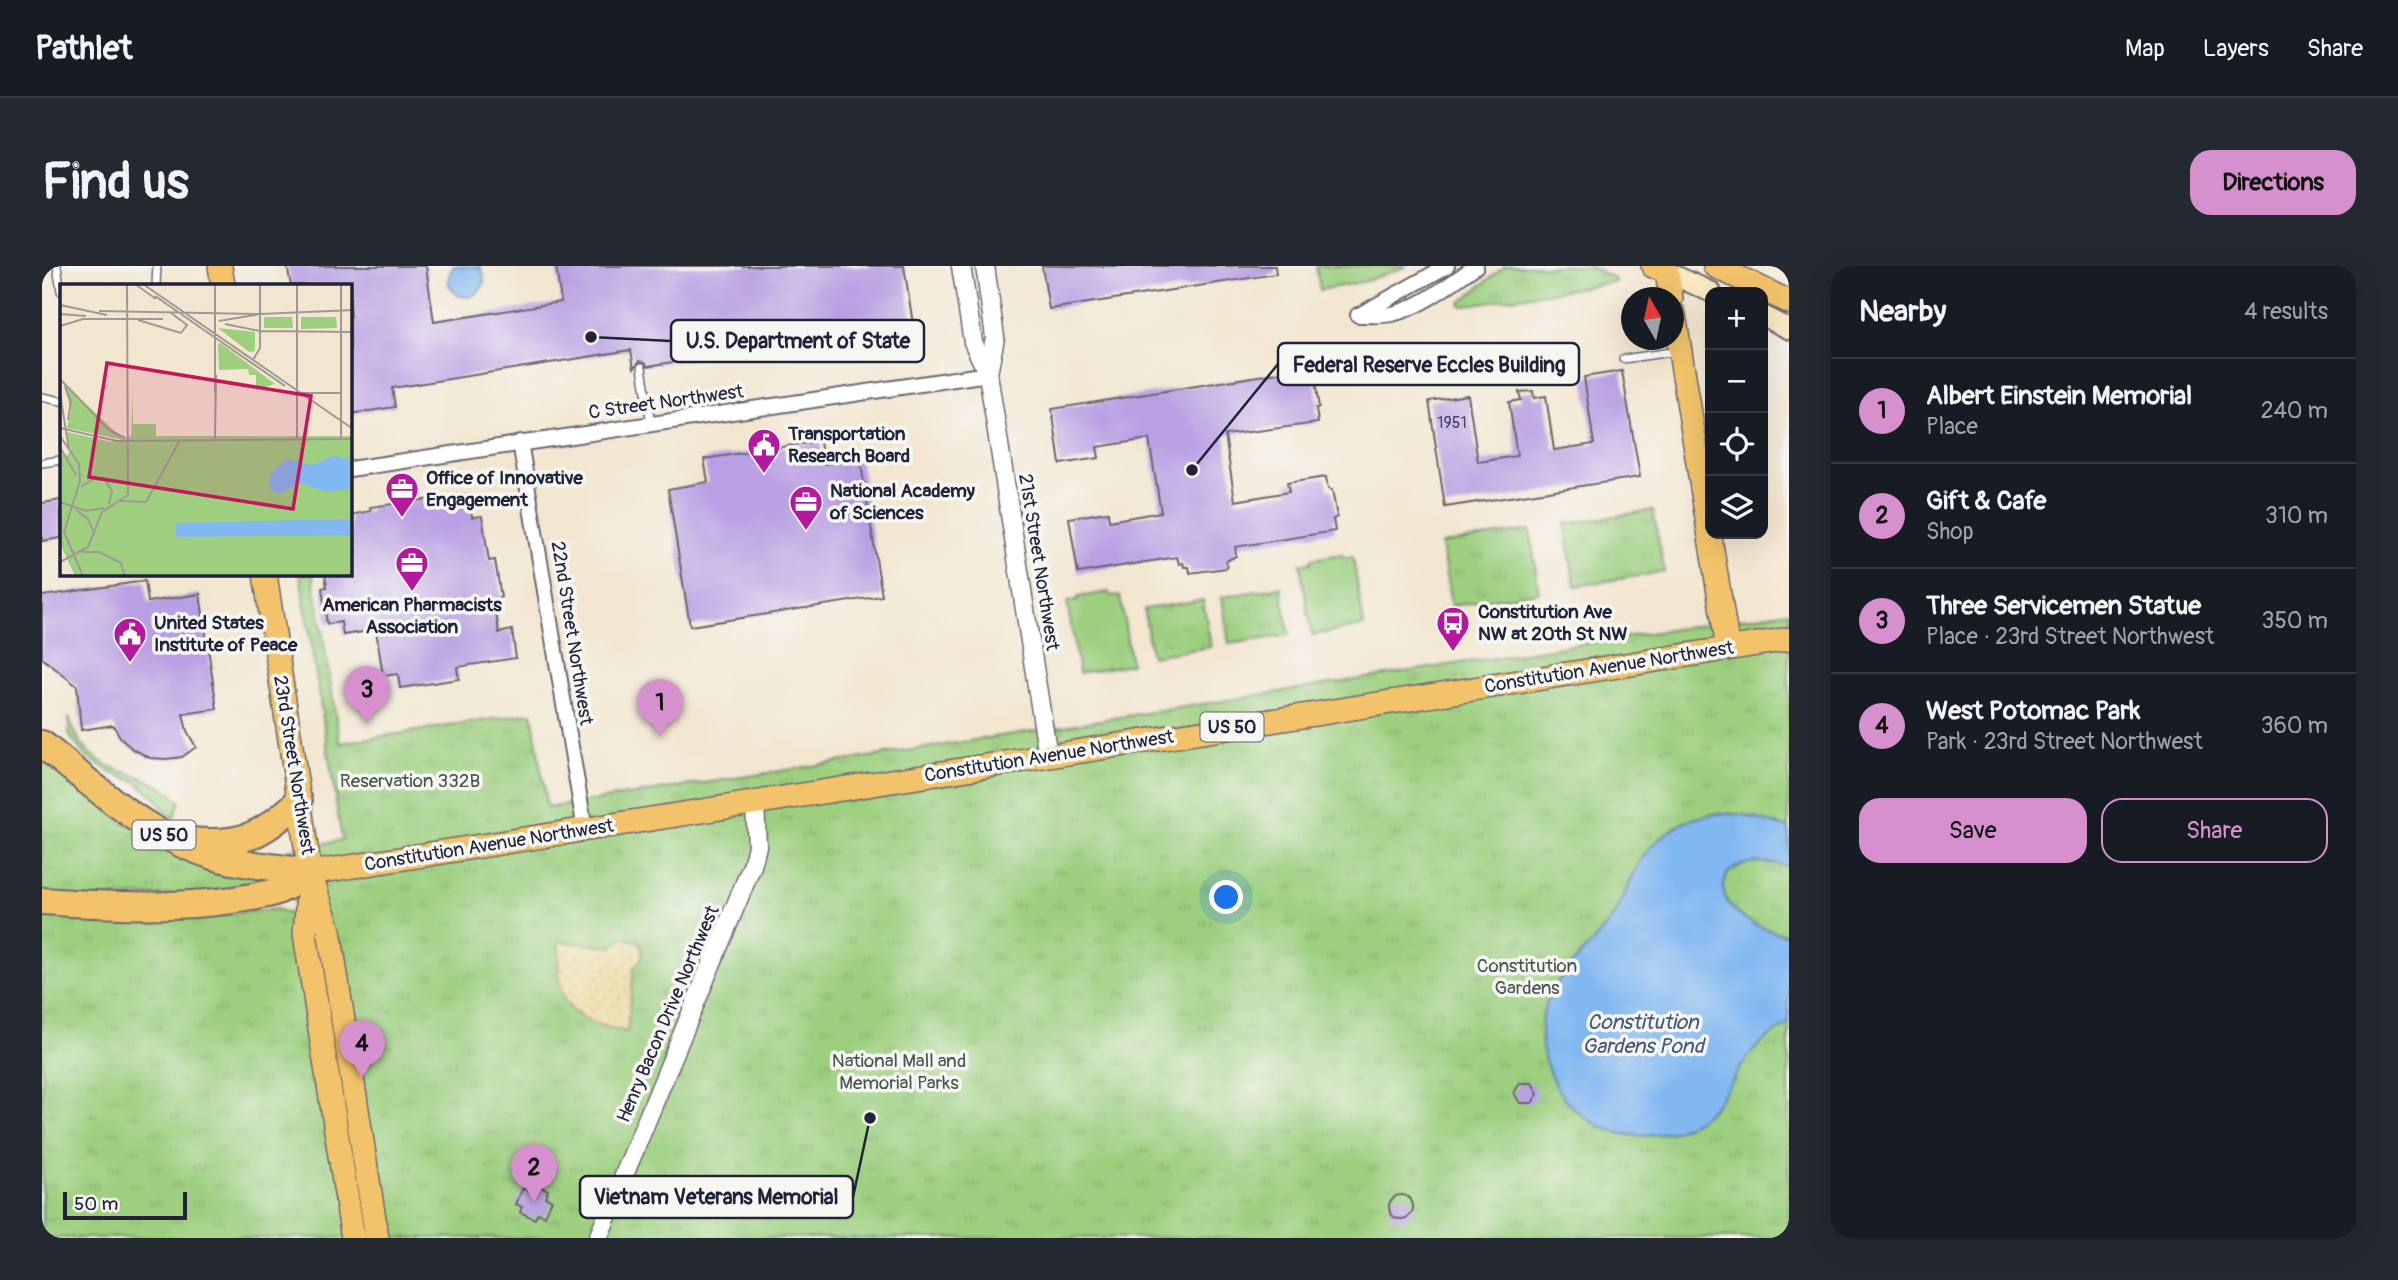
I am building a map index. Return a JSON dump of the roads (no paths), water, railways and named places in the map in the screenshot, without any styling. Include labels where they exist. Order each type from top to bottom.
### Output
[{"type":"highway","name":"Constitution Avenue Northwest","points":[[42,744],[107,797],[171,839],[224,859],[310,873]]},
{"type":"highway","points":[[171,839],[210,842],[252,835],[276,823],[299,801]]},
{"type":"highway","name":"Constitution Avenue Northwest","points":[[42,901],[164,904],[226,900],[268,894],[310,873]]},
{"type":"main road","points":[[220,266],[223,284]]},
{"type":"main road","points":[[1714,266],[1789,302]]},
{"type":"main road","points":[[1662,268],[1705,289]]},
{"type":"main road","points":[[1662,268],[1668,287]]},
{"type":"main road","points":[[1768,318],[1789,328]]},
{"type":"main road","points":[[1679,350],[1728,649]]},
{"type":"main road","name":"23rd Street Northwest","points":[[265,576],[310,873],[329,930],[377,1238]]},
{"type":"main road","name":"Constitution Avenue Northwest","points":[[310,873],[1789,639]]},
{"type":"main road","name":"23rd Street Northwest","points":[[310,873],[305,934],[353,1238]]},
{"type":"street","name":"21st Street Northwest","points":[[961,266],[973,342],[988,374],[1048,757]]},
{"type":"street","name":"21st Street Northwest","points":[[985,266],[995,337],[988,374]]},
{"type":"street","points":[[1447,266],[1357,315],[1392,314],[1424,299],[1476,266]]},
{"type":"street","name":"C Street Northwest","points":[[352,469],[988,374]]},
{"type":"street","name":"22nd Street Northwest","points":[[520,442],[585,830]]},
{"type":"street","name":"Henry Bacon Drive Northwest","points":[[598,1238],[752,866],[757,846],[755,803]]},
{"type":"lane","points":[[57,266],[60,285]]},
{"type":"lane","points":[[156,284],[157,266]]},
{"type":"lane","points":[[1623,359],[1679,350]]},
{"type":"lane","points":[[642,367],[652,424]]},
{"type":"lane","points":[[42,397],[60,401]]},
{"type":"lane","points":[[42,463],[60,460]]},
{"type":"water","points":[[454,266],[480,267],[484,281],[479,292],[464,297],[454,292],[449,277]]},
{"type":"water","name":"Constitution Gardens Pond","points":[[1722,813],[1744,815],[1789,828],[1789,866],[1765,862],[1743,865],[1729,872],[1724,885],[1725,896],[1740,916],[1765,929],[1789,935],[1789,1024],[1755,1049],[1717,1102],[1698,1120],[1664,1134],[1622,1134],[1585,1117],[1569,1103],[1556,1086],[1542,1047],[1543,1014],[1548,998],[1565,972],[1598,937],[1617,911],[1636,869],[1652,846],[1684,823],[1702,816]]},
{"type":"place","name":"U.S. Department of State","points":[[591,337]]},
{"type":"place","name":"Federal Reserve Eccles Building","points":[[1192,470]]},
{"type":"place","name":"Transportation Research Board","points":[[764,475]]},
{"type":"place","name":"Office of Innovative Engagement","points":[[402,519]]},
{"type":"place","name":"National Academy of Sciences","points":[[806,532]]},
{"type":"place","name":"American Pharmacists Association","points":[[412,593]]},
{"type":"place","name":"Constitution Ave NW at 20th St NW","points":[[1453,653]]},
{"type":"place","name":"United States Institute of Peace","points":[[130,664]]},
{"type":"place","name":"Three Servicemen Statue","points":[[367,724]]},
{"type":"place","name":"Albert Einstein Memorial","points":[[660,737]]},
{"type":"place","name":"West Potomac Park","points":[[362,1078]]},
{"type":"place","name":"Vietnam Veterans Memorial","points":[[870,1118]]},
{"type":"place","name":"Gift & Cafe","points":[[534,1202]]},
{"type":"park label","name":"Reservation 332B","points":[[410,781]]},
{"type":"park label","name":"Constitution Gardens","points":[[1527,977]]},
{"type":"park label","name":"National Mall and Memorial Parks","points":[[899,1072]]}]
